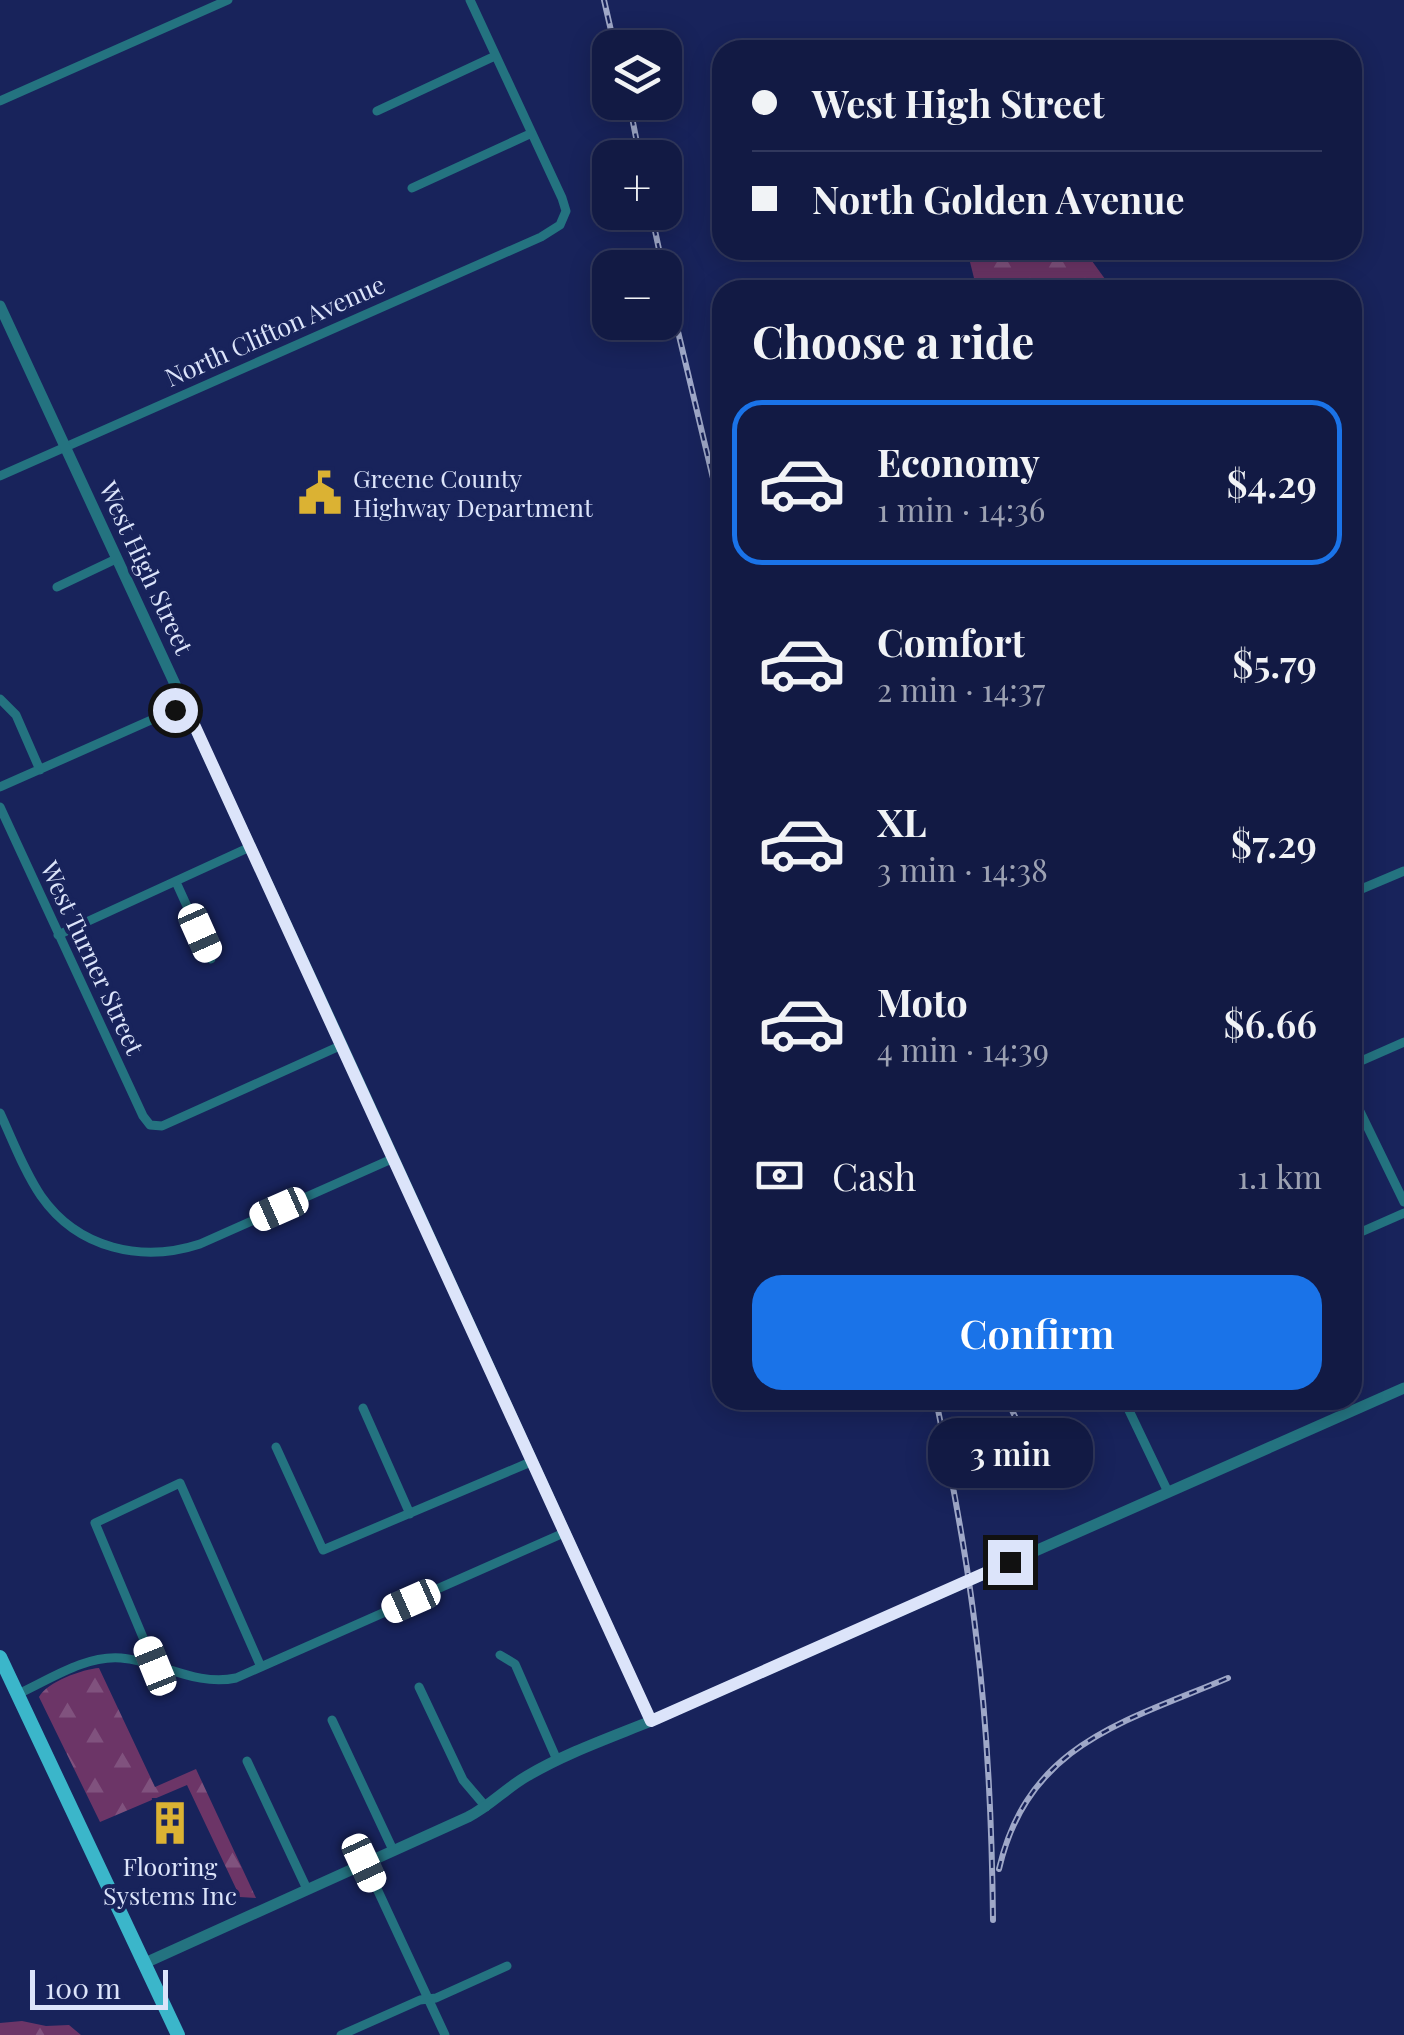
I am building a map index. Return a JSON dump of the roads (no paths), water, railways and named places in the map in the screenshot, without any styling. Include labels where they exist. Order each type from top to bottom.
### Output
[{"type":"main road","points":[[0,1657],[178,2035]]},
{"type":"street","points":[[0,101],[228,0]]},
{"type":"street","points":[[412,188],[532,133],[470,0]]},
{"type":"street","points":[[377,111],[496,56]]},
{"type":"street","name":"North Clifton Avenue","points":[[0,476],[560,225],[566,210],[532,133]]},
{"type":"street","name":"West High Street","points":[[0,306],[4,325],[66,446],[651,1721]]},
{"type":"street","points":[[57,587],[116,559]]},
{"type":"street","points":[[0,698],[16,714],[40,770]]},
{"type":"street","points":[[0,788],[185,705]]},
{"type":"street","name":"West Turner Street","points":[[0,807],[150,1124],[162,1126],[342,1045]]},
{"type":"street","points":[[58,935],[250,847]]},
{"type":"street","points":[[1362,889],[1404,871]]},
{"type":"street","points":[[176,882],[211,959]]},
{"type":"street","points":[[1362,1061],[1404,1042]]},
{"type":"street","points":[[0,1113],[4,1132],[46,1203],[69,1225],[108,1246],[147,1254],[190,1248],[394,1158]]},
{"type":"street","points":[[1362,1116],[1404,1202]]},
{"type":"street","points":[[1362,1232],[1404,1213]]},
{"type":"street","points":[[1362,1407],[1404,1388]]},
{"type":"street","points":[[363,1408],[410,1514]]},
{"type":"street","points":[[1129,1410],[1168,1492]]},
{"type":"street","points":[[144,1963],[486,1807],[520,1780],[557,1760],[1354,1410]]},
{"type":"street","points":[[276,1447],[323,1550],[532,1461]]},
{"type":"street","points":[[155,1666],[95,1523],[180,1483],[261,1667]]},
{"type":"street","points":[[18,1694],[100,1659],[124,1658],[214,1680],[236,1678],[566,1532]]},
{"type":"street","points":[[500,1655],[514,1664],[557,1760]]},
{"type":"street","points":[[419,1687],[463,1780],[486,1807]]},
{"type":"street","points":[[332,1720],[393,1850]]},
{"type":"street","points":[[247,1761],[308,1890]]},
{"type":"street","points":[[364,1863],[445,2035]]},
{"type":"street","points":[[341,2035],[507,1966]]},
{"type":"railway","points":[[604,0],[611,30]]},
{"type":"railway","points":[[633,120],[636,140]]},
{"type":"railway","points":[[655,230],[659,250]]},
{"type":"railway","points":[[680,340],[712,474]]},
{"type":"railway","points":[[938,1410],[964,1546],[980,1671],[989,1778],[993,1920]]},
{"type":"railway","points":[[1012,1410],[1023,1433]]},
{"type":"railway","points":[[999,1869],[1013,1827],[1032,1793],[1057,1765],[1117,1725],[1228,1678]]},
{"type":"place","name":"Greene County Highway Department","points":[[320,493]]},
{"type":"place","name":"Flooring Systems Inc","points":[[170,1823]]}]
